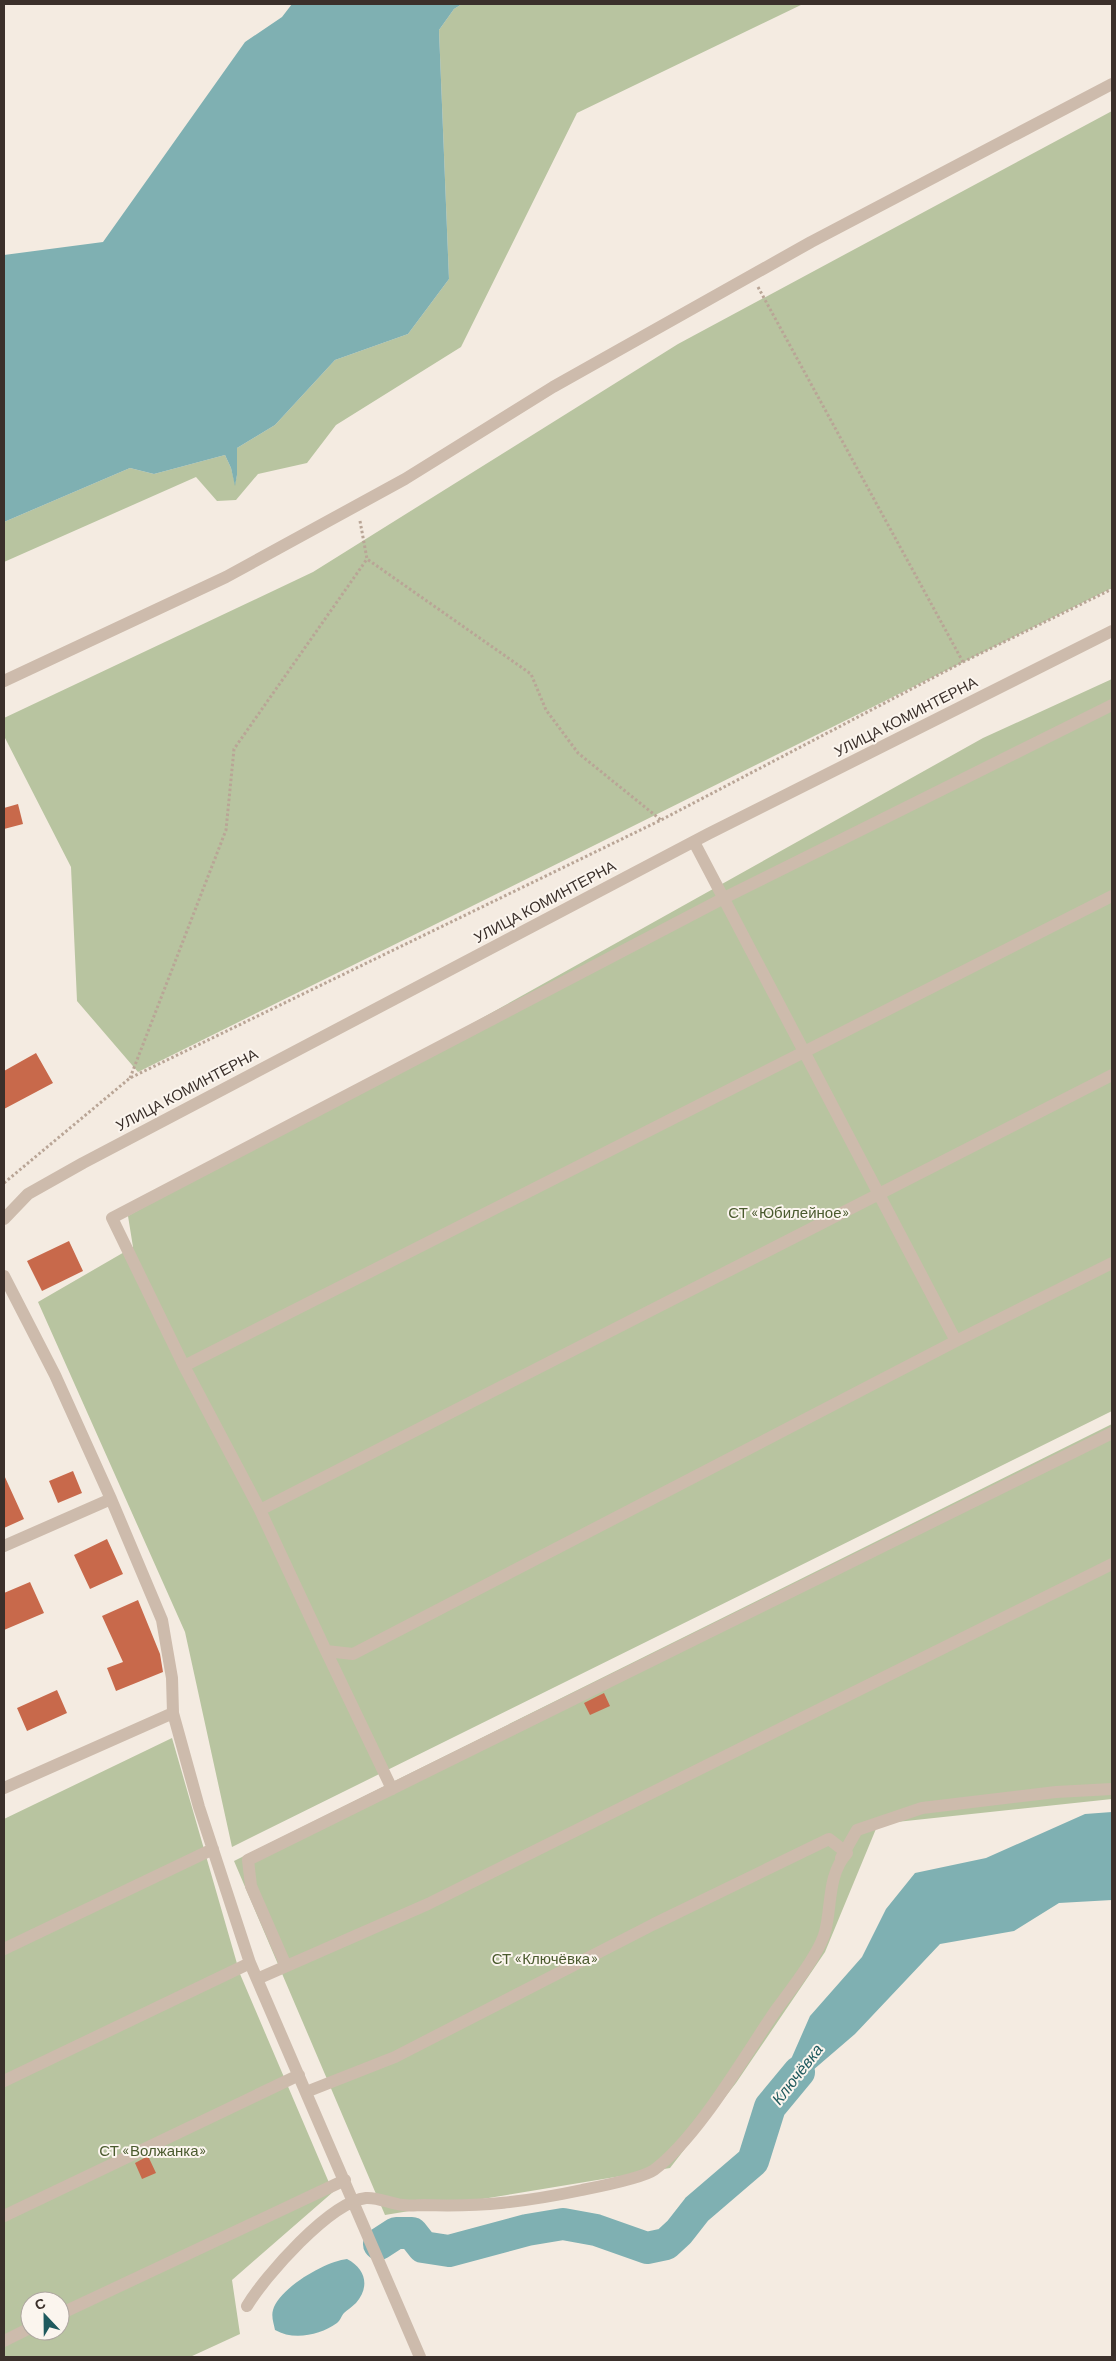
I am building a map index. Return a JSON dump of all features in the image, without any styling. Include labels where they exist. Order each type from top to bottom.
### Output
[{"type":"street","points":[[4,681],[226,576],[357,506],[405,479],[553,387],[811,242],[1112,84]]},
{"type":"street","name":"УЛИЦА КОМИНТЕРНА","points":[[4,1219],[28,1194],[83,1163],[694,842],[1112,631]]},
{"type":"street","points":[[392,1789],[260,1510],[184,1366],[112,1218],[724,898],[1112,705]]},
{"type":"street","points":[[694,842],[956,1341]]},
{"type":"street","points":[[184,1366],[1112,896]]},
{"type":"street","points":[[260,1510],[1112,1075]]},
{"type":"street","points":[[326,1651],[353,1654],[956,1341],[1112,1263]]},
{"type":"street","points":[[4,1276],[55,1375],[111,1499],[162,1620],[172,1678],[173,1713],[213,1849],[250,1963],[420,2357]]},
{"type":"street","points":[[286,1966],[251,1886],[248,1860],[1112,1433]]},
{"type":"street","points":[[4,1546],[111,1499]]},
{"type":"street","points":[[257,1979],[428,1904],[1112,1564]]},
{"type":"street","points":[[4,1788],[173,1713]]},
{"type":"street","points":[[247,2306],[258,2288],[294,2249],[334,2213],[354,2202],[367,2198],[403,2205],[472,2207],[526,2202],[598,2187],[653,2171],[682,2142],[705,2114],[806,1967],[824,1933],[829,1896],[842,1856],[857,1830],[922,1808],[1056,1792],[1112,1789]]},
{"type":"street","points":[[306,2092],[395,2057],[654,1924],[829,1839],[842,1856]]},
{"type":"street","points":[[4,1948],[213,1849]]},
{"type":"street","points":[[4,2081],[250,1963]]},
{"type":"street","points":[[4,2216],[299,2074]]},
{"type":"street","points":[[70,2309],[345,2180]]},
{"type":"street","points":[[4,2341],[20,2333]]},
{"type":"path","points":[[752,275],[963,662]]},
{"type":"path","points":[[357,506],[367,559],[532,674],[546,710],[578,753],[661,820]]},
{"type":"path","points":[[130,1078],[226,830],[234,749],[367,559]]},
{"type":"path","points":[[4,1183],[130,1078],[661,820],[963,662],[1112,589]]},
{"type":"green space","points":[[462,4],[803,4],[577,113],[461,347],[336,425],[307,463],[258,474],[236,500],[217,501],[196,477],[4,562],[4,522],[130,468],[154,474],[225,455],[235,484],[237,448],[275,425],[335,360],[408,334],[449,279],[439,30],[454,9]]},
{"type":"green space","points":[[1112,111],[1112,588],[138,1072],[77,1001],[71,867],[4,736],[4,718],[313,572],[678,344]]},
{"type":"green space","name":"СТ «Юбилейное»","points":[[1112,679],[1112,1411],[232,1847],[185,1632],[38,1302],[133,1247],[128,1216],[983,738]]},
{"type":"green space","name":"СТ «Ключёвка»","points":[[1112,1424],[1112,1799],[878,1824],[825,1952],[736,2083],[670,2168],[385,2215],[234,1861]]},
{"type":"green space","name":"СТ «Волжанка»","points":[[172,1738],[240,1974],[333,2192],[232,2280],[240,2334],[190,2357],[4,2357],[4,1819]]},
{"type":"water","points":[[292,4],[462,4],[454,9],[439,30],[449,279],[408,334],[335,360],[275,425],[237,448],[235,486],[231,468],[225,455],[154,474],[130,468],[4,522],[4,255],[103,242],[245,42],[282,17]]},
{"type":"water","name":"Ключёвка","points":[[1112,1812],[1112,1900],[1059,1903],[1014,1931],[940,1944],[855,2034],[770,2107],[810,2016],[862,1957],[886,1909],[915,1873],[986,1858],[1085,1814]]},
{"type":"water","points":[[347,2259],[362,2273],[364,2285],[363,2291],[356,2303],[344,2313],[338,2322],[323,2331],[307,2335],[290,2335],[275,2330],[272,2318],[273,2310],[284,2293],[316,2270]]},
{"type":"building","points":[[18,804],[23,824],[4,829],[4,808]]},
{"type":"building","points":[[36,1053],[53,1083],[4,1109],[4,1071]]},
{"type":"building","points":[[69,1241],[83,1271],[42,1291],[27,1261]]},
{"type":"building","points":[[73,1471],[82,1493],[58,1503],[49,1481]]},
{"type":"building","points":[[4,1475],[24,1519],[4,1528]]},
{"type":"building","points":[[107,1539],[123,1574],[90,1589],[74,1555]]},
{"type":"building","points":[[30,1582],[44,1613],[4,1630],[4,1593]]},
{"type":"building","points":[[138,1600],[160,1654],[163,1672],[116,1691],[107,1668],[123,1662],[102,1616]]},
{"type":"building","points":[[57,1690],[67,1713],[27,1731],[17,1708]]},
{"type":"building","points":[[604,1693],[610,1706],[590,1715],[584,1703]]},
{"type":"building","points":[[148,2156],[156,2173],[142,2179],[135,2163]]},
{"type":"waterway","name":"Ключёвка","points":[[379,2244],[396,2233],[412,2233],[423,2247],[449,2251],[527,2230],[563,2224],[596,2230],[647,2248],[666,2244],[679,2232],[697,2209],[753,2161],[770,2107],[799,2072]]}]
